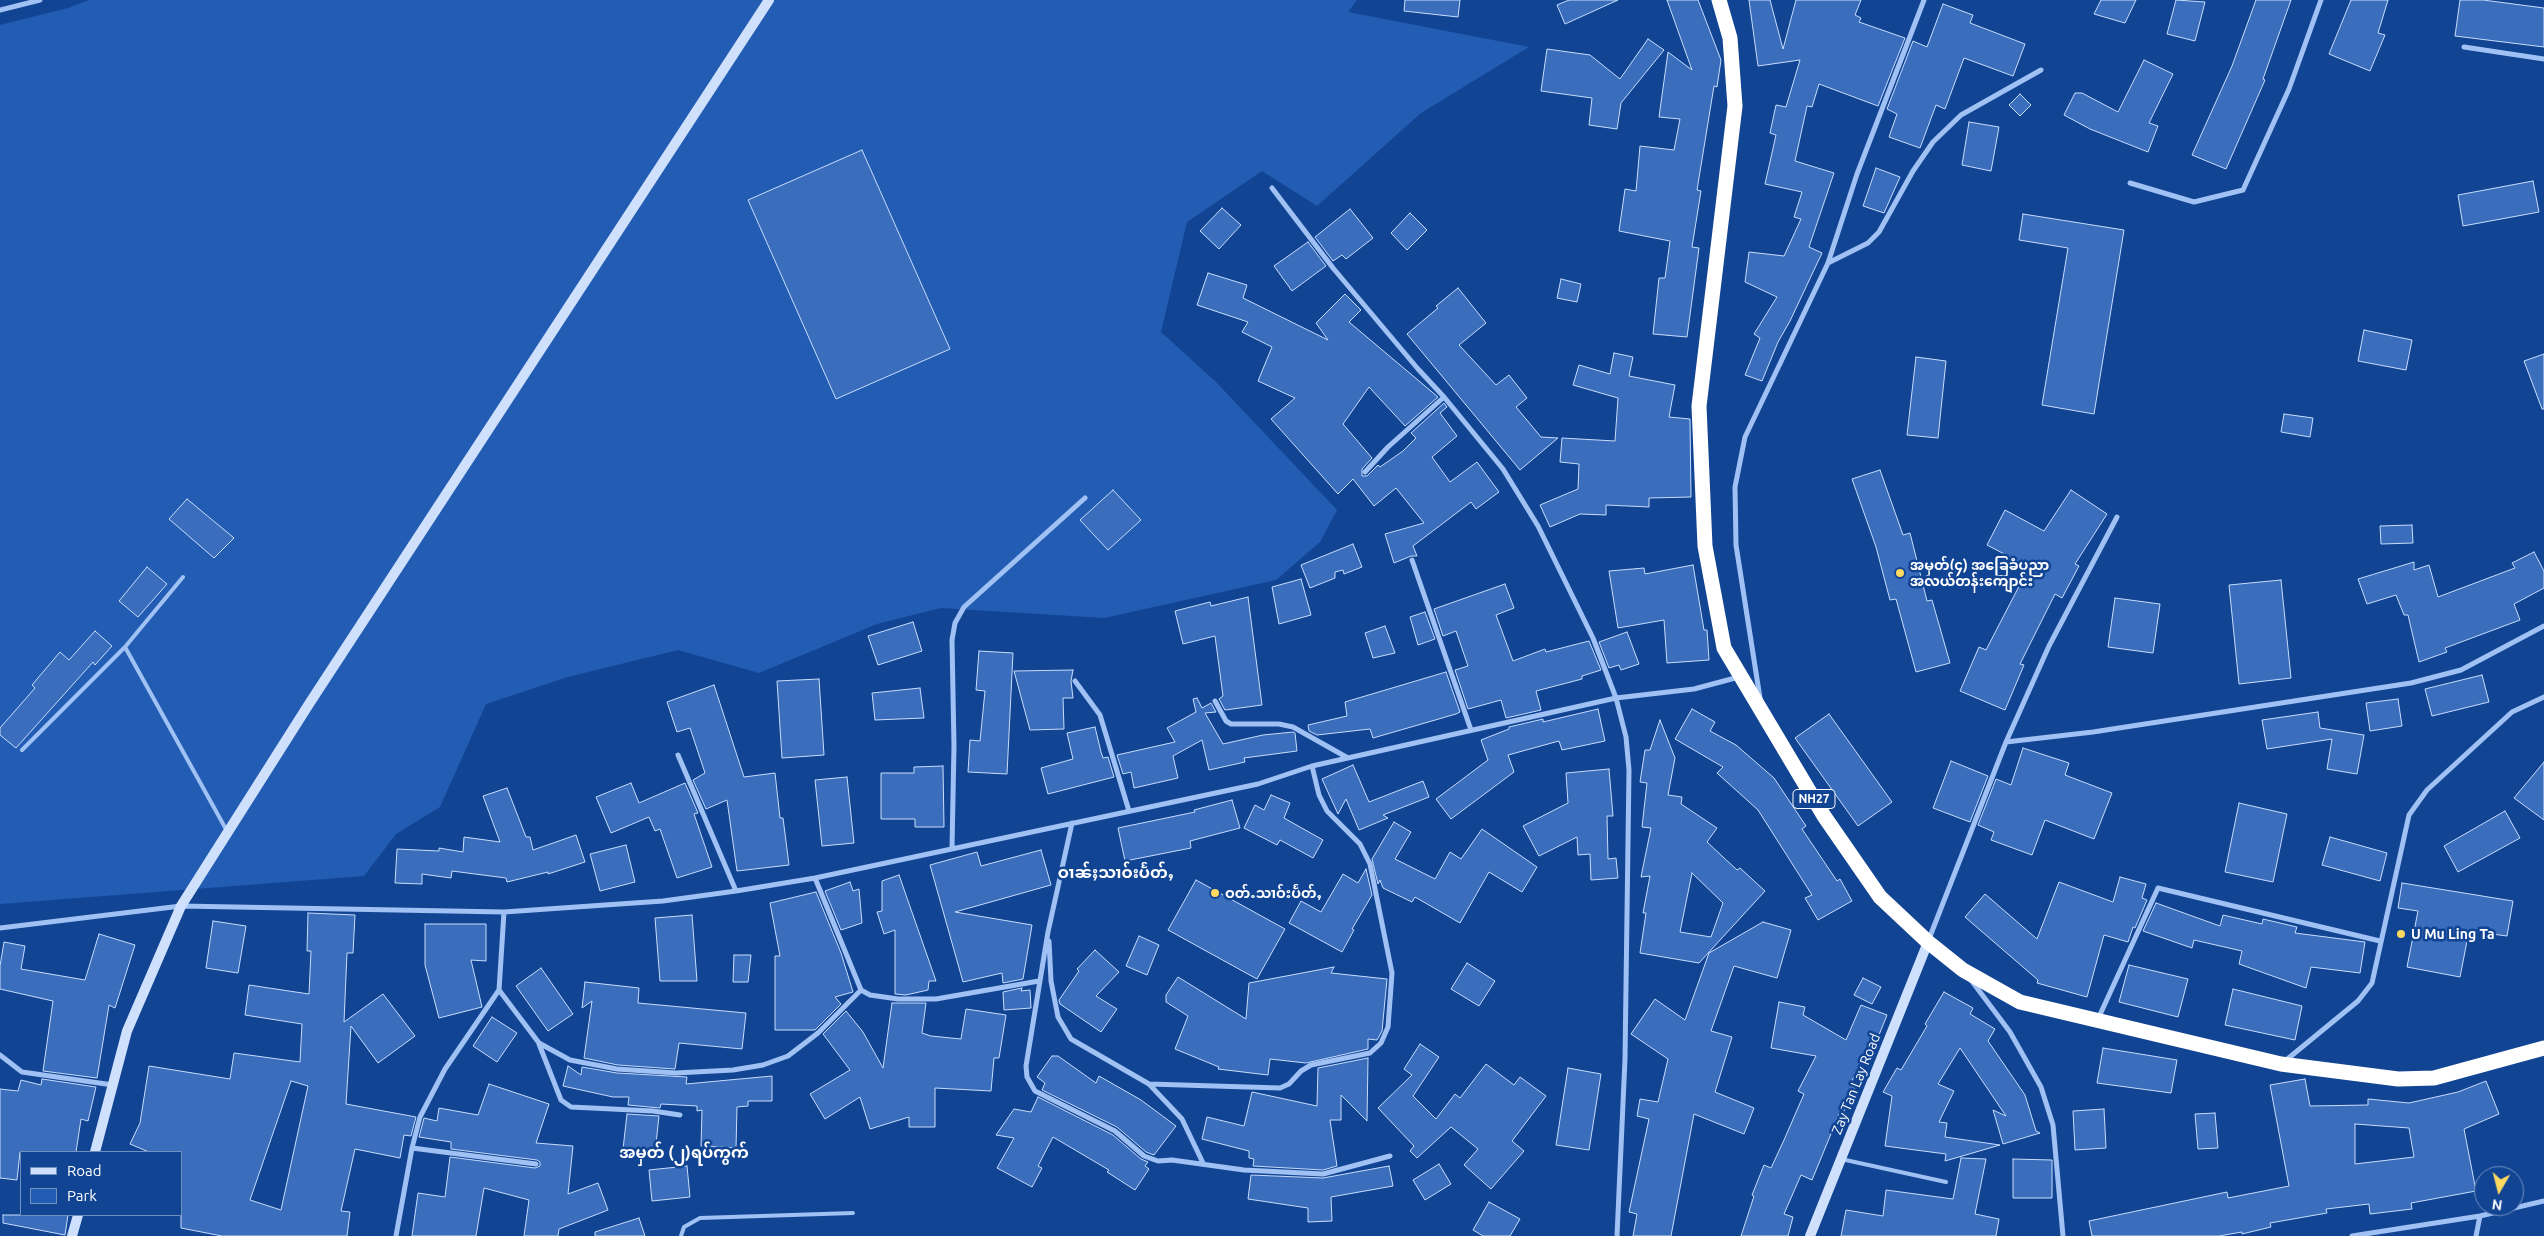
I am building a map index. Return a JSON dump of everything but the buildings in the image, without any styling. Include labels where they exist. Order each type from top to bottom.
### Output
[{"type":"highway","name":"NH27","points":[[1719,0],[1730,38],[1734,106],[1699,406],[1705,546],[1724,648],[1824,816],[1880,897],[1928,942],[1963,970],[2020,1002],[2281,1064],[2398,1079],[2434,1078],[2544,1048]]},
{"type":"street","points":[[0,10],[40,0]]},
{"type":"street","points":[[94,1151],[127,1031],[181,906],[314,695],[769,0]]},
{"type":"street","points":[[1762,709],[1736,545],[1735,487],[1745,437],[1828,263],[1857,174],[1924,0]]},
{"type":"street","points":[[2130,182],[2194,202],[2242,190],[2288,89],[2321,0]]},
{"type":"street","points":[[2464,47],[2544,58]]},
{"type":"street","points":[[1828,263],[1868,243],[1879,232],[1913,171],[1933,142],[1961,115],[2041,70]]},
{"type":"street","points":[[1272,188],[1340,275],[1503,469],[1538,526],[1594,638],[1616,698],[1626,737],[1629,770],[1625,1059],[1617,1236]]},
{"type":"street","points":[[1365,472],[1388,447],[1444,397]]},
{"type":"street","points":[[952,848],[954,746],[952,640],[955,623],[964,607],[1085,498]]},
{"type":"street","points":[[1928,942],[2006,742],[2049,646],[2117,518]]},
{"type":"street","points":[[1412,560],[1471,730]]},
{"type":"street","points":[[2006,742],[2093,732],[2411,683],[2461,670],[2544,626]]},
{"type":"street","points":[[0,928],[181,906],[504,912],[663,901],[736,891],[815,878],[1258,784],[1312,766],[1616,698],[1694,689],[1742,677]]},
{"type":"street","points":[[1075,681],[1100,714],[1129,811]]},
{"type":"street","points":[[2281,1064],[2358,1001],[2372,983],[2409,815],[2428,790],[2512,712],[2544,696]]},
{"type":"street","points":[[1215,701],[1226,721],[1231,724],[1279,724],[1293,727],[1348,758]]},
{"type":"street","points":[[678,755],[736,891]]},
{"type":"street","points":[[1149,1084],[1280,1088],[1289,1084],[1301,1071],[1311,1065],[1370,1053],[1381,1043],[1388,1027],[1392,973],[1370,864],[1360,844],[1327,811],[1319,795],[1312,766]]},
{"type":"street","points":[[1072,823],[1048,932],[1026,1066],[1027,1078],[1035,1091],[1115,1131],[1144,1156],[1158,1161],[1172,1160],[1203,1163],[1244,1170],[1323,1174],[1390,1156]]},
{"type":"street","points":[[815,878],[861,990],[870,995],[898,999],[936,999],[1040,981]]},
{"type":"street","points":[[2098,1021],[2158,888],[2380,941]]},
{"type":"street","points":[[396,1236],[412,1148],[420,1117],[445,1069],[499,990],[504,912]]},
{"type":"street","points":[[1048,932],[1051,981],[1058,1017],[1071,1039],[1149,1084],[1182,1119],[1203,1163]]},
{"type":"street","name":"Zay Tan Lay Road","points":[[1810,1236],[1928,942]]},
{"type":"street","points":[[1963,970],[2010,1032],[2042,1087],[2053,1126],[2063,1236]]},
{"type":"street","points":[[499,990],[539,1044],[561,1100],[571,1107],[653,1111],[680,1115]]},
{"type":"street","points":[[539,1044],[570,1060],[617,1069],[676,1073],[733,1070],[763,1065],[788,1056],[818,1033],[861,990]]},
{"type":"street","points":[[0,1055],[22,1072],[112,1085]]},
{"type":"street","points":[[412,1148],[536,1164]]},
{"type":"street","points":[[2524,1206],[2544,1201]]},
{"type":"street","points":[[72,1236],[78,1216]]},
{"type":"street","points":[[2352,1236],[2480,1216],[2476,1236]]},
{"type":"lane","points":[[22,750],[125,647],[183,577]]},
{"type":"lane","points":[[125,647],[228,832]]},
{"type":"lane","points":[[1841,1159],[1946,1182]]},
{"type":"lane","points":[[681,1236],[684,1227],[700,1218],[853,1213]]},
{"type":"green space","points":[[89,0],[1357,0],[1348,12],[1529,47],[1421,113],[1317,206],[1262,171],[1187,222],[1161,332],[1216,382],[1337,510],[1320,542],[1276,580],[1104,618],[941,608],[877,624],[759,673],[678,650],[568,677],[486,704],[440,807],[396,834],[364,876],[0,904],[0,25],[68,8]]},
{"type":"place","name":"အမှတ်(၄) အခြေခံပညာ အလယ်တန်းကျောင်း","points":[[1900,573]]},
{"type":"place","name":"ဝတ်ႉသၢဝ်းပႅတ်ႇ","points":[[1215,893]]},
{"type":"place","name":"U Mu Ling Ta","points":[[2401,934]]},
{"type":"district","name":"ဝၢၼ်ႈသၢဝ်းပႅတ်ႇ","points":[[1116,873]]},
{"type":"district","name":"အမှတ် (၂)ရပ်ကွက်","points":[[684,1153]]}]
